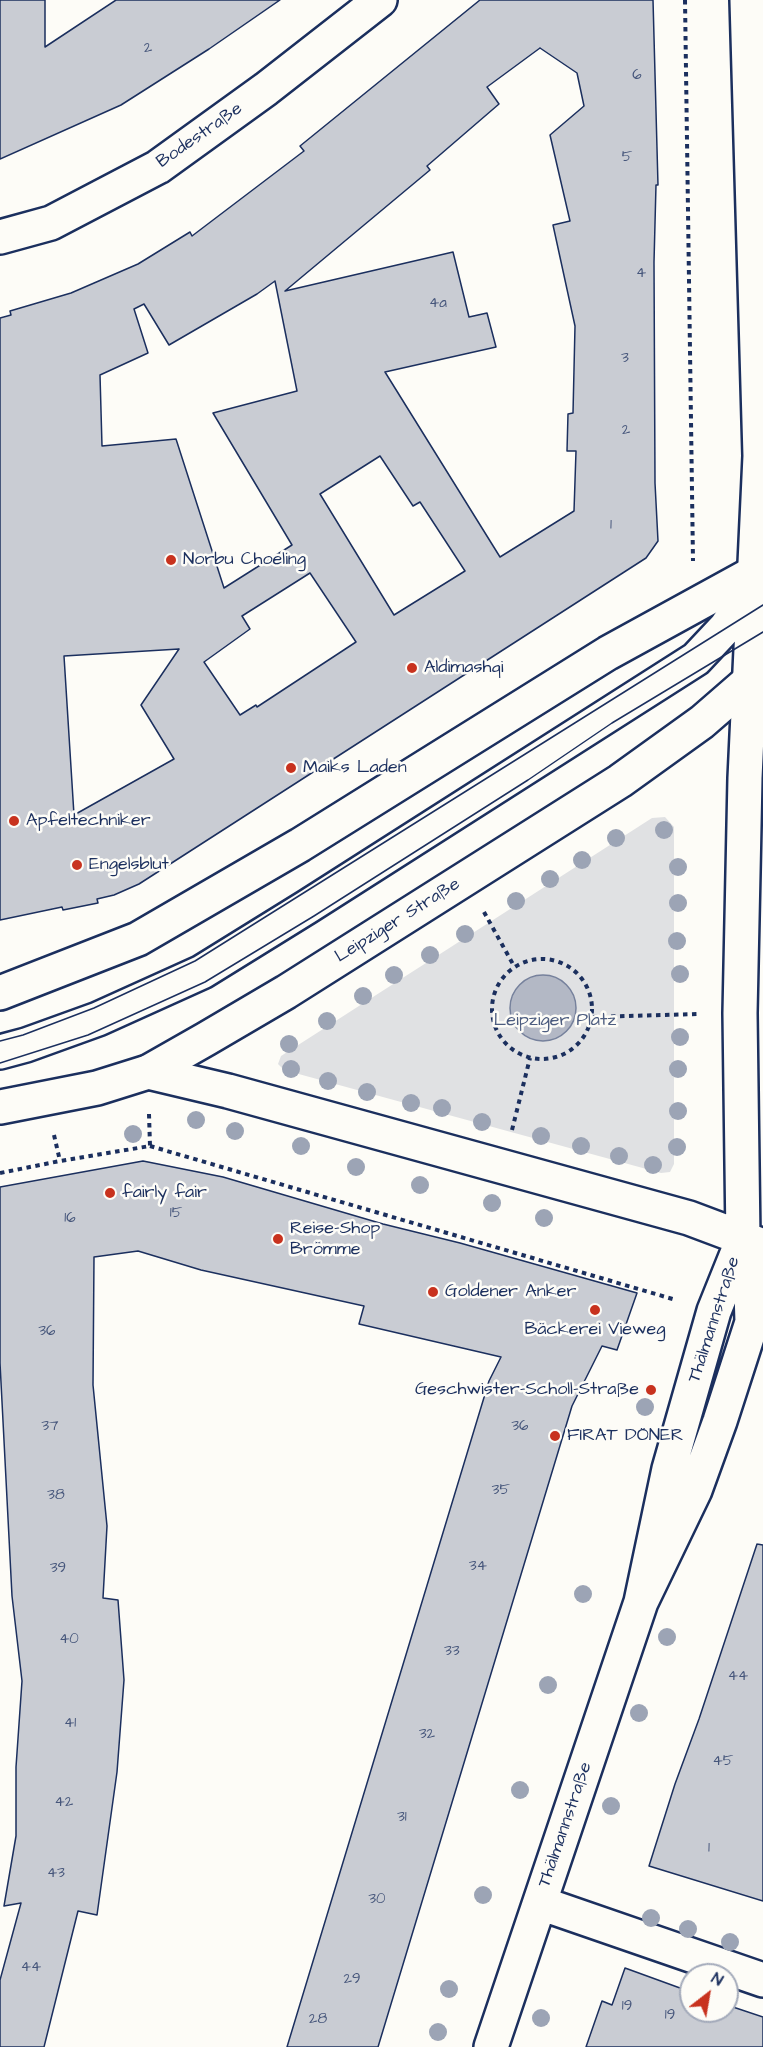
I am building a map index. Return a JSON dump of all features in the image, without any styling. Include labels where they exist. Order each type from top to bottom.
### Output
[{"type":"street","name":"Bodestraße","points":[[0,237],[51,223],[158,167],[266,89],[380,0]]},
{"type":"street","points":[[148,1072],[240,1094],[689,1218],[753,1242],[741,1013],[756,675],[759,570],[756,535],[760,456],[747,0]]},
{"type":"street","points":[[0,993],[138,939],[300,845],[608,653],[759,570]]},
{"type":"street","points":[[0,1052],[98,1019],[202,972],[317,901],[696,659],[733,618],[759,570]]},
{"type":"street","name":"Leipziger Straße","points":[[0,1107],[97,1088],[148,1072],[286,992],[620,781],[702,722],[756,675]]},
{"type":"street","name":"Thälmannstraße","points":[[491,2047],[641,1602],[669,1469],[714,1311],[753,1242]]},
{"type":"street","name":"Thälmannstraße","points":[[641,1602],[695,1490],[720,1422],[752,1322],[753,1242]]},
{"type":"street","points":[[540,1903],[763,1980]]},
{"type":"path","points":[[685,0],[693,571]]},
{"type":"path","points":[[466,879],[514,966]]},
{"type":"path","points":[[546,958],[563,962],[577,971],[587,984],[592,1000],[593,1017],[587,1032],[577,1046],[564,1055],[547,1059],[530,1058],[517,1053],[497,1031],[492,1017],[492,1002],[503,976],[514,966],[530,959],[546,958]]},
{"type":"path","points":[[593,1017],[741,1013]]},
{"type":"path","points":[[502,1166],[530,1058]]},
{"type":"path","points":[[148,1072],[150,1146]]},
{"type":"path","points":[[0,1173],[150,1146],[714,1311]]},
{"type":"green space","name":"Leipziger Platz","points":[[665,817],[674,827],[674,1164],[670,1172],[661,1173],[284,1070],[278,1064],[281,1056],[652,818]]},
{"type":"shaded area","points":[[543,975],[555,978],[566,985],[573,996],[576,1008],[573,1020],[566,1031],[555,1038],[543,1041],[531,1038],[520,1031],[513,1020],[510,1008],[513,996],[520,985],[531,978]]},
{"type":"building","points":[[0,0],[45,0],[45,47],[116,0],[280,0],[121,105],[0,159]]},
{"type":"building","points":[[480,0],[653,0],[658,185],[656,185],[654,262],[655,483],[658,541],[646,558],[139,884],[114,895],[97,899],[98,903],[63,910],[62,907],[0,920],[0,318],[11,315],[10,311],[71,293],[138,264],[190,232],[192,236],[304,151],[300,146]],"holes":[[[540,48],[577,73],[584,106],[550,135],[570,221],[553,225],[575,326],[573,413],[568,414],[567,451],[576,451],[574,511],[500,557],[385,372],[496,347],[487,313],[469,317],[453,252],[285,291],[430,170],[427,166],[499,104],[487,87]],[[275,281],[297,391],[213,413],[292,545],[224,588],[176,439],[102,446],[100,375],[148,353],[134,309],[144,304],[169,345],[257,294]],[[380,456],[413,506],[420,502],[465,571],[394,615],[320,494]],[[310,573],[356,642],[257,707],[256,705],[240,715],[204,662],[250,629],[242,616]],[[179,649],[141,705],[174,759],[74,815],[64,656]]]},
{"type":"building","points":[[143,1161],[223,1177],[383,1224],[460,1243],[637,1293],[617,1350],[602,1346],[572,1406],[378,2047],[287,2047],[489,1381],[501,1357],[359,1324],[364,1306],[201,1270],[138,1251],[94,1257],[93,1385],[107,1526],[103,1598],[118,1600],[124,1680],[117,1772],[97,1915],[78,1911],[44,2047],[0,2047],[0,1980],[21,1903],[4,1906],[16,1836],[16,1767],[22,1681],[12,1596],[0,1363],[0,1187]]},
{"type":"building","points":[[757,1544],[763,1545],[763,1901],[649,1866]]},
{"type":"building","points":[[625,1968],[679,1988],[679,2023],[739,2023],[739,2009],[763,2017],[763,2047],[586,2047],[602,2001],[612,2005]]},
{"type":"tram line","points":[[0,1041],[23,1035],[94,1008],[195,961],[763,605]]},
{"type":"tram line","points":[[0,1063],[88,1035],[205,982],[314,916],[528,780],[612,723],[763,632]]},
{"type":"place","name":"Norbu Choeling","points":[[171,560]]},
{"type":"place","name":"Aldimashqi","points":[[412,668]]},
{"type":"place","name":"Maiks Laden","points":[[291,768]]},
{"type":"place","name":"Apfeltechniker","points":[[14,821]]},
{"type":"place","name":"Engelsblut","points":[[77,865]]},
{"type":"place","name":"fairly fair","points":[[110,1193]]},
{"type":"place","name":"Reise-Shop Brömme","points":[[278,1239]]},
{"type":"place","name":"Goldener Anker","points":[[433,1292]]},
{"type":"place","name":"Bäckerei Vieweg","points":[[595,1310]]},
{"type":"place","name":"Geschwister-Scholl-Straße","points":[[651,1390]]},
{"type":"place","name":"FIRAT DÖNER","points":[[555,1436]]}]
